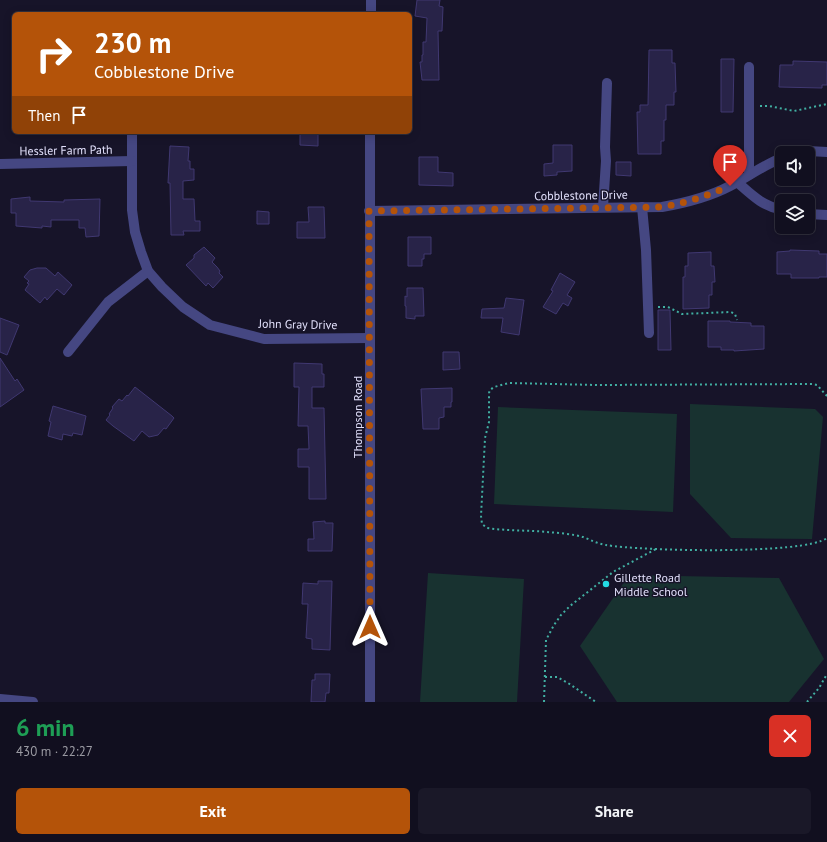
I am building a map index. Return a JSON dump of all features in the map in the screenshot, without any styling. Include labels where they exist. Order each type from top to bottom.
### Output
[{"type":"street","points":[[371,0],[371,12]]},
{"type":"street","points":[[749,67],[749,175]]},
{"type":"street","points":[[603,207],[606,161],[604,147],[607,83]]},
{"type":"street","name":"John Gray Drive","points":[[132,134],[132,210],[135,232],[148,271],[162,288],[183,307],[210,325],[264,339],[370,338]]},
{"type":"street","name":"Thompson Road","points":[[370,134],[370,702]]},
{"type":"street","points":[[815,151],[827,152]]},
{"type":"street","name":"Hessler Farm Path","points":[[0,164],[132,161]]},
{"type":"street","name":"Cobblestone Drive","points":[[369,211],[662,207],[701,198],[730,186],[775,161]]},
{"type":"street","points":[[737,182],[761,203],[775,208]]},
{"type":"street","points":[[642,207],[646,250],[649,333]]},
{"type":"street","points":[[815,214],[827,215]]},
{"type":"street","points":[[68,352],[108,302],[148,271]]},
{"type":"street","points":[[0,699],[33,702]]},
{"type":"path","points":[[749,106],[768,106],[794,111],[827,104]]},
{"type":"path","points":[[648,307],[668,307],[682,314],[731,312],[735,314],[737,320]]},
{"type":"path","points":[[827,396],[817,385],[812,384],[597,385],[509,383],[494,387],[490,390],[488,397],[488,422],[484,444],[481,516],[484,527],[580,536],[607,546],[688,550],[783,548],[812,543],[827,538]]},
{"type":"path","points":[[544,702],[546,640],[561,615],[570,606],[613,572],[657,549]]},
{"type":"path","points":[[808,702],[819,688],[827,674]]},
{"type":"path","points":[[545,677],[557,677],[596,702]]},
{"type":"green space","points":[[690,404],[815,409],[823,417],[812,539],[731,538],[690,494]]},
{"type":"green space","points":[[498,407],[677,414],[673,512],[494,504]]},
{"type":"green space","points":[[428,573],[524,579],[517,702],[420,702]]},
{"type":"green space","points":[[629,575],[779,578],[824,659],[789,702],[617,702],[580,646]]},
{"type":"building","points":[[417,0],[440,0],[439,6],[443,7],[442,31],[438,31],[439,80],[422,80],[420,62],[422,62],[423,42],[426,42],[427,18],[415,16]]},
{"type":"building","points":[[649,50],[672,50],[672,63],[675,63],[676,92],[674,92],[674,105],[666,105],[664,141],[661,141],[661,154],[638,154],[637,112],[640,112],[640,105],[648,105]]},
{"type":"building","points":[[721,59],[734,59],[733,112],[721,112]]},
{"type":"building","points":[[793,61],[827,62],[827,85],[822,85],[822,88],[779,87],[780,65],[793,65]]},
{"type":"building","points":[[300,134],[318,134],[318,146],[300,145]]},
{"type":"building","points":[[553,145],[572,145],[572,171],[557,172],[557,175],[544,176],[544,164],[553,163]]},
{"type":"building","points":[[170,146],[189,147],[188,161],[190,161],[190,169],[194,169],[194,180],[183,181],[183,199],[194,199],[195,221],[200,221],[200,231],[183,231],[184,235],[171,235],[170,183],[168,183]]},
{"type":"building","points":[[419,157],[438,157],[438,172],[453,173],[453,186],[419,185]]},
{"type":"building","points":[[616,162],[631,162],[631,176],[616,175]]},
{"type":"building","points":[[30,197],[30,201],[64,202],[64,200],[100,199],[99,236],[86,237],[85,228],[79,228],[79,220],[51,220],[51,227],[42,226],[42,228],[16,226],[16,213],[11,213],[11,199]]},
{"type":"building","points":[[308,207],[324,207],[325,238],[297,238],[297,222],[309,222]]},
{"type":"building","points":[[257,211],[269,212],[269,224],[257,224]]},
{"type":"building","points":[[408,237],[431,237],[431,254],[424,254],[422,266],[408,266]]},
{"type":"building","points":[[204,247],[215,258],[212,262],[223,277],[213,288],[208,283],[206,286],[186,265],[194,258],[194,255]]},
{"type":"building","points":[[790,250],[819,251],[819,254],[827,254],[827,277],[791,278],[791,274],[777,274],[777,252]]},
{"type":"building","points":[[711,252],[711,266],[714,266],[715,282],[712,282],[712,295],[709,295],[709,308],[683,309],[683,277],[685,277],[685,266],[688,266],[688,253]]},
{"type":"building","points":[[46,268],[55,276],[58,272],[72,285],[64,295],[57,289],[47,300],[45,297],[40,303],[25,290],[29,284],[27,283],[29,281],[24,277],[30,270]]},
{"type":"building","points":[[560,273],[575,282],[567,295],[572,298],[568,306],[563,303],[556,314],[543,307],[553,291],[551,290]]},
{"type":"building","points":[[407,288],[423,288],[424,316],[415,316],[415,319],[406,318],[405,296],[407,297]]},
{"type":"building","points":[[506,298],[524,300],[519,335],[501,332],[503,318],[481,318],[482,309],[504,308]]},
{"type":"building","points":[[658,310],[670,310],[671,350],[658,350]]},
{"type":"building","points":[[0,318],[19,325],[7,355],[0,352]]},
{"type":"building","points":[[708,321],[730,321],[751,323],[751,326],[764,326],[764,349],[734,351],[721,350],[721,347],[708,347]]},
{"type":"building","points":[[443,352],[459,352],[460,369],[443,370]]},
{"type":"building","points":[[0,358],[15,381],[17,379],[24,390],[0,407]]},
{"type":"building","points":[[294,363],[322,364],[324,387],[312,387],[312,408],[324,408],[326,499],[309,499],[309,467],[298,467],[298,449],[309,449],[308,426],[298,426],[299,387],[294,387]]},
{"type":"building","points":[[135,387],[174,418],[166,429],[164,428],[158,435],[149,437],[142,431],[134,441],[106,420],[110,415],[109,414],[113,408],[112,407],[119,399],[122,401]]},
{"type":"building","points":[[452,388],[451,407],[444,407],[444,417],[439,418],[439,429],[423,429],[421,389]]},
{"type":"building","points":[[53,406],[86,416],[82,435],[73,433],[72,436],[63,434],[62,440],[48,436],[51,422],[49,421]]},
{"type":"building","points":[[325,521],[325,523],[333,523],[332,551],[308,551],[308,539],[314,539],[313,522]]},
{"type":"building","points":[[318,581],[332,581],[330,650],[312,649],[312,639],[306,638],[308,604],[302,604],[303,583],[318,584]]},
{"type":"building","points":[[315,674],[330,674],[329,693],[326,693],[325,702],[311,702],[312,680],[315,680]]},
{"type":"place","name":"Gillette Road Middle School","points":[[606,584]]},
{"type":"route","points":[[370,627],[369,211],[662,207],[701,198],[730,186]]}]
